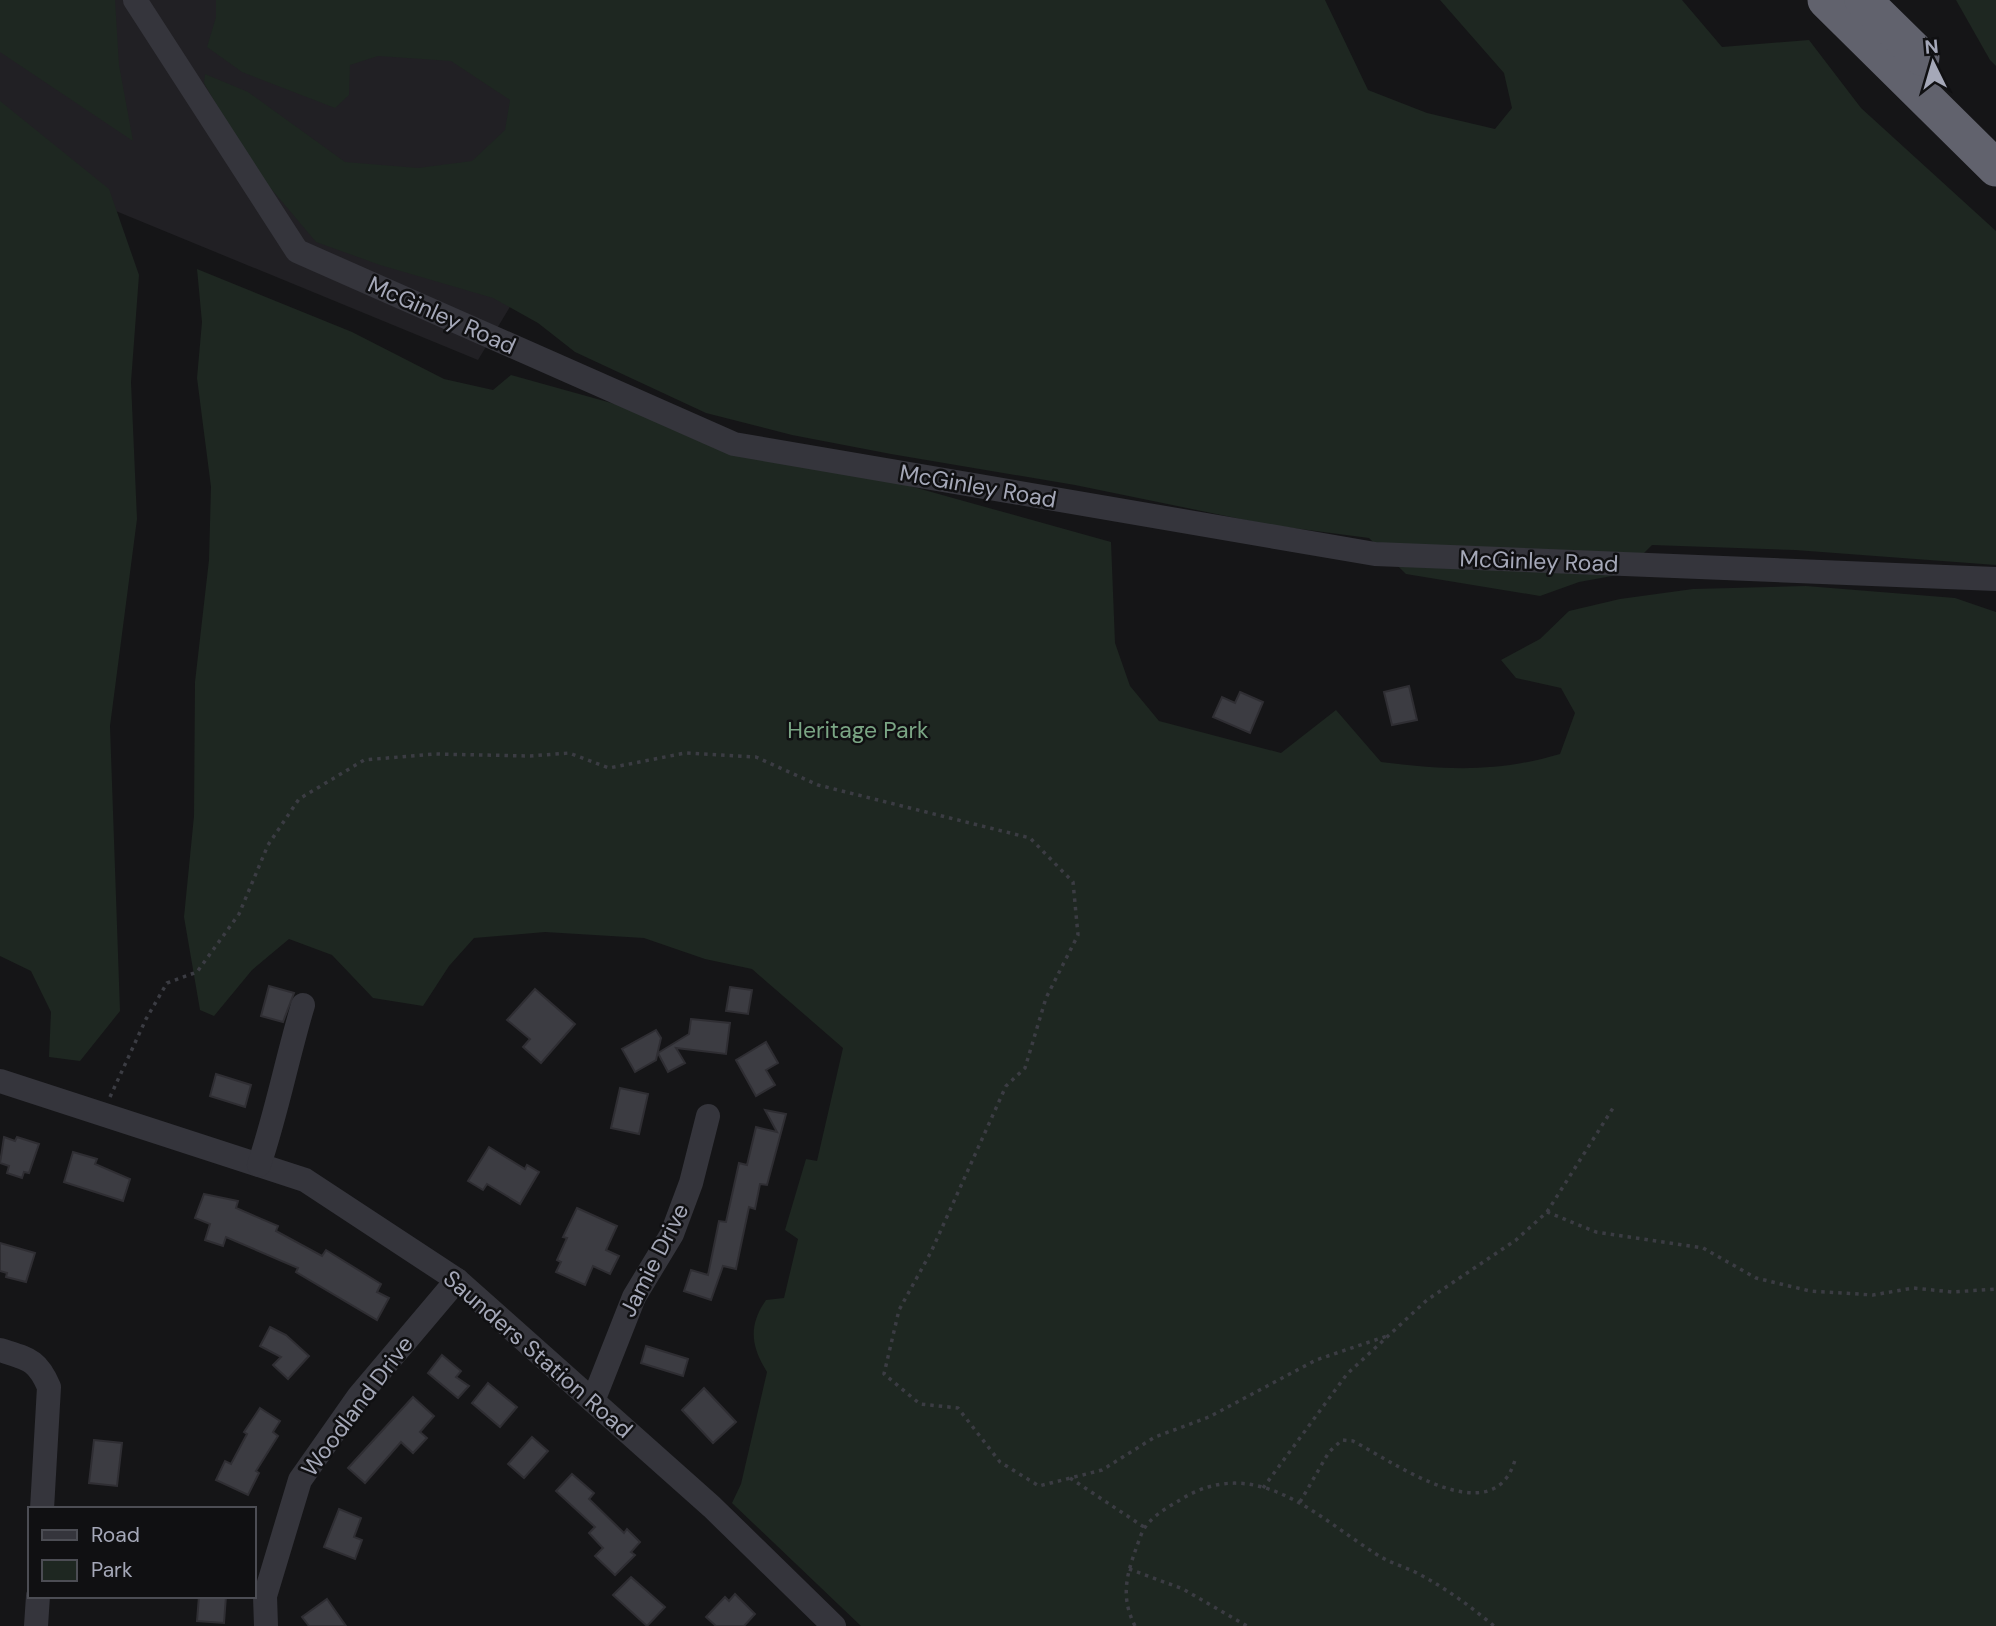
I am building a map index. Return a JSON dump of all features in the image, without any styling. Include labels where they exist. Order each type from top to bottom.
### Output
[{"type":"highway","points":[[1826,0],[1996,167]]},
{"type":"highway","points":[[1863,0],[1996,132]]},
{"type":"street","name":"McGinley Road","points":[[135,0],[297,251],[734,444],[1375,554],[1996,579]]},
{"type":"street","points":[[259,1165],[278,1111],[281,1082],[303,1004]]},
{"type":"street","name":"Saunders Station Road","points":[[0,1081],[305,1180],[457,1280],[712,1507],[831,1625]]},
{"type":"street","name":"Jamie Drive","points":[[593,1401],[634,1297],[672,1234],[691,1183],[708,1116]]},
{"type":"street","name":"Woodland Drive","points":[[266,1626],[265,1596],[300,1480],[359,1396],[457,1280]]},
{"type":"street","points":[[0,1350],[32,1360],[41,1369],[49,1387],[42,1507]]},
{"type":"street","points":[[36,1626],[38,1598]]},
{"type":"path","points":[[102,1114],[146,1019],[167,983],[197,972],[239,914],[268,845],[299,799],[364,761],[434,754],[530,756],[569,753],[609,768],[685,753],[755,757],[818,785],[1030,838],[1073,882],[1078,935],[1046,998],[1025,1068],[1006,1086],[932,1252],[899,1310],[884,1374],[920,1404],[958,1408],[1000,1462],[1039,1486],[1102,1470],[1155,1437],[1209,1417],[1316,1360],[1390,1335]]},
{"type":"path","points":[[1263,1488],[1347,1374],[1427,1300],[1516,1240],[1547,1212],[1613,1108]]},
{"type":"path","points":[[1547,1212],[1605,1234],[1703,1248],[1756,1278],[1811,1291],[1873,1295],[1913,1288],[1952,1292],[1996,1289]]},
{"type":"path","points":[[1300,1502],[1329,1452],[1342,1440],[1353,1441],[1437,1486],[1463,1492],[1485,1492],[1500,1486],[1512,1472],[1515,1460]]},
{"type":"path","points":[[1070,1478],[1144,1527]]},
{"type":"path","points":[[1135,1626],[1127,1610],[1124,1583],[1144,1527],[1166,1508],[1199,1488],[1227,1482],[1263,1488],[1300,1502],[1377,1555],[1459,1597],[1494,1626]]},
{"type":"path","points":[[1129,1569],[1193,1594],[1247,1626]]},
{"type":"shaded area","points":[[0,0],[694,0],[478,360],[89,200],[0,149]]},
{"type":"green space","points":[[0,0],[115,0],[119,65],[133,141],[0,52]]},
{"type":"green space","points":[[216,0],[1325,0],[1368,90],[1427,113],[1495,129],[1512,108],[1504,73],[1440,0],[1682,0],[1722,47],[1809,40],[1861,108],[1996,231],[1996,565],[1795,550],[1652,545],[1623,574],[1579,582],[1540,596],[1406,574],[1369,538],[1270,525],[1075,485],[891,454],[792,435],[706,413],[575,352],[538,323],[493,298],[380,265],[316,242],[251,165],[204,83],[205,74],[248,92],[345,162],[418,168],[472,161],[505,130],[510,100],[451,61],[378,56],[350,65],[349,95],[335,108],[242,72],[207,47],[216,17]]},
{"type":"green space","points":[[1956,0],[1996,0],[1996,66],[1990,60]]},
{"type":"green space","points":[[0,101],[109,189],[139,275],[131,382],[137,519],[110,726],[120,1011],[80,1061],[49,1057],[51,1012],[31,971],[0,956]]},
{"type":"green space","name":"Heritage Park","points":[[197,269],[352,332],[444,379],[493,390],[511,375],[1111,542],[1115,643],[1130,686],[1159,721],[1281,753],[1336,710],[1381,762],[1471,768],[1514,764],[1560,754],[1575,713],[1561,688],[1516,678],[1501,660],[1540,639],[1569,611],[1620,599],[1693,589],[1806,586],[1955,598],[1996,612],[1996,1626],[861,1626],[732,1503],[741,1484],[767,1372],[755,1345],[754,1327],[766,1300],[784,1298],[798,1239],[785,1230],[806,1159],[817,1161],[843,1048],[752,969],[705,959],[644,938],[545,932],[474,938],[449,966],[423,1006],[373,998],[332,955],[289,939],[252,970],[214,1016],[200,1010],[184,917],[194,816],[195,682],[209,560],[211,487],[197,378],[202,322]]},
{"type":"building","points":[[1409,686],[1417,720],[1392,725],[1384,692]]},
{"type":"building","points":[[1240,692],[1263,702],[1250,733],[1213,717],[1222,697],[1235,703]]},
{"type":"building","points":[[269,986],[294,993],[283,1022],[261,1016]]},
{"type":"building","points":[[730,987],[752,990],[748,1014],[726,1011]]},
{"type":"building","points":[[535,989],[575,1024],[541,1063],[523,1047],[530,1039],[507,1020]]},
{"type":"building","points":[[691,1019],[730,1023],[726,1054],[676,1048],[685,1063],[668,1072],[658,1053],[689,1034]]},
{"type":"building","points":[[656,1030],[661,1038],[656,1060],[635,1072],[622,1049]]},
{"type":"building","points":[[766,1042],[778,1063],[766,1070],[775,1085],[756,1096],[736,1060]]},
{"type":"building","points":[[216,1074],[251,1085],[245,1107],[210,1096]]},
{"type":"building","points":[[620,1088],[648,1094],[639,1134],[611,1128]]},
{"type":"building","points":[[765,1110],[786,1114],[767,1185],[760,1184],[755,1209],[749,1207],[736,1269],[723,1266],[711,1300],[684,1291],[691,1270],[708,1275],[719,1221],[726,1222],[739,1163],[747,1165],[756,1127],[777,1132]]},
{"type":"building","points":[[4,1137],[15,1141],[17,1137],[39,1144],[29,1173],[24,1172],[22,1178],[7,1173],[9,1166],[0,1163]]},
{"type":"building","points":[[489,1147],[525,1169],[527,1165],[539,1172],[520,1204],[487,1184],[483,1190],[468,1181]]},
{"type":"building","points":[[73,1152],[97,1159],[95,1164],[130,1179],[123,1201],[64,1182]]},
{"type":"building","points":[[204,1194],[238,1201],[236,1208],[278,1226],[276,1231],[322,1256],[326,1250],[381,1284],[377,1292],[389,1298],[377,1320],[296,1272],[298,1268],[226,1237],[223,1246],[205,1240],[210,1224],[195,1218]]},
{"type":"building","points":[[577,1208],[617,1226],[606,1250],[619,1256],[610,1274],[593,1266],[585,1285],[556,1272],[561,1262],[557,1260],[567,1238],[563,1237]]},
{"type":"building","points":[[0,1243],[35,1253],[26,1282],[6,1277],[7,1273],[0,1271]]},
{"type":"building","points":[[270,1327],[286,1335],[309,1356],[288,1379],[273,1365],[281,1357],[260,1346]]},
{"type":"building","points":[[646,1346],[688,1359],[683,1376],[641,1363]]},
{"type":"building","points":[[442,1355],[461,1371],[456,1377],[469,1386],[458,1398],[428,1373]]},
{"type":"building","points":[[488,1383],[517,1407],[500,1427],[472,1403]]},
{"type":"building","points":[[704,1388],[736,1422],[713,1443],[682,1410]]},
{"type":"building","points":[[413,1397],[434,1416],[420,1432],[427,1438],[413,1453],[401,1442],[365,1483],[348,1468]]},
{"type":"building","points":[[260,1408],[280,1421],[273,1432],[278,1436],[256,1471],[259,1473],[248,1495],[216,1480],[225,1461],[231,1464],[247,1434],[244,1432]]},
{"type":"building","points":[[532,1437],[548,1451],[524,1478],[508,1464]]},
{"type":"building","points":[[94,1440],[122,1443],[117,1486],[89,1483]]},
{"type":"building","points":[[572,1474],[594,1493],[589,1499],[624,1533],[627,1529],[640,1542],[631,1552],[635,1555],[615,1575],[595,1556],[603,1548],[589,1533],[595,1527],[556,1491]]},
{"type":"building","points":[[339,1509],[361,1518],[354,1537],[362,1540],[355,1559],[324,1547]]},
{"type":"building","points":[[631,1577],[665,1607],[647,1626],[613,1595]]},
{"type":"building","points":[[735,1594],[755,1614],[744,1626],[716,1626],[706,1617],[725,1597],[729,1601]]},
{"type":"building","points":[[199,1598],[226,1598],[224,1623],[197,1621]]},
{"type":"building","points":[[327,1599],[346,1626],[309,1626],[302,1617]]}]
